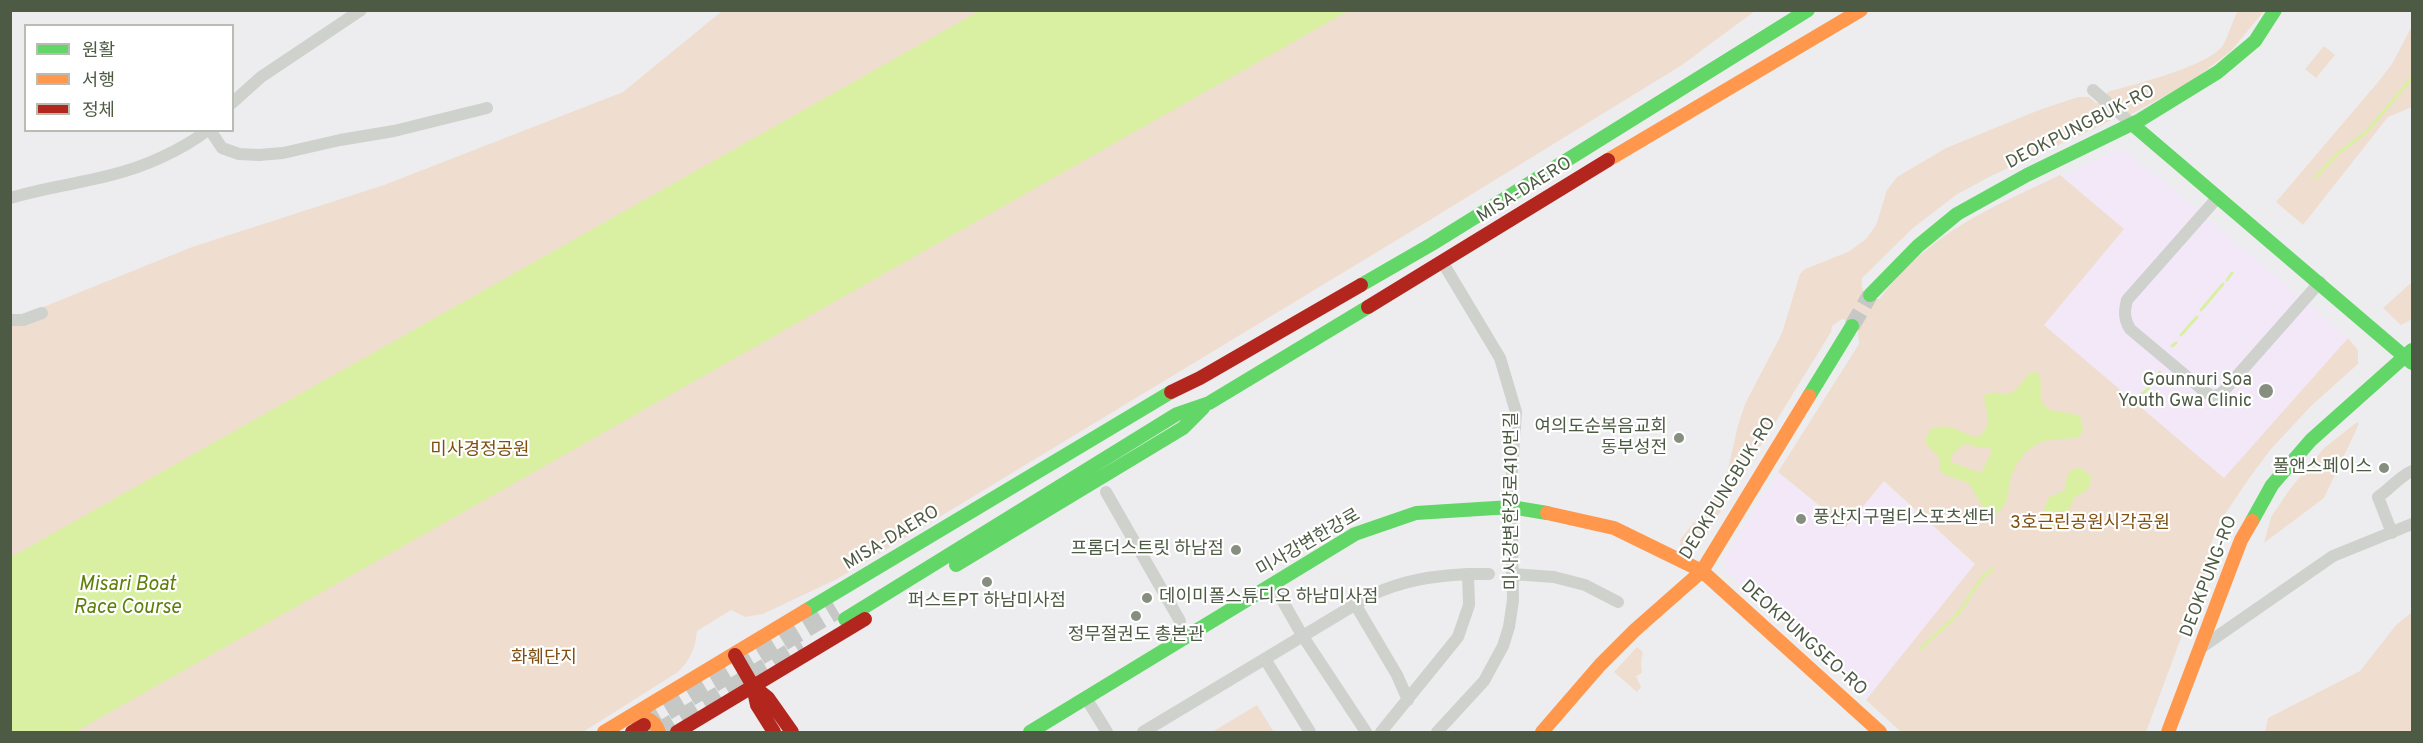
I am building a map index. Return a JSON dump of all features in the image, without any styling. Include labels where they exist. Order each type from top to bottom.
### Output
[{"type":"main road","name":"MISA-DAERO","points":[[604,732],[1170,392],[1200,378],[1432,244],[1808,10]]},
{"type":"main road","name":"MISA-DAERO","points":[[1200,378],[1171,403],[841,614],[1177,414],[1209,403],[1443,263],[1640,141],[1862,10]]},
{"type":"main road","name":"DEOKPUNGBUK-RO","points":[[1870,295],[1924,238],[1962,211],[1991,194],[2132,124],[2227,67],[2256,40],[2275,10]]},
{"type":"main road","points":[[2132,124],[2410,356]]},
{"type":"main road","name":"DEOKPUNGBUK-RO","points":[[1542,732],[1607,658],[1702,571],[1851,326]]},
{"type":"main road","name":"DEOKPUNG-RO","points":[[2168,732],[2241,540],[2272,485],[2311,440],[2410,356]]},
{"type":"main road","name":"MISA-DAERO","points":[[677,732],[1183,428],[1209,403]]},
{"type":"main road","name":"미사강변한강로","points":[[1030,732],[1355,534],[1416,513],[1511,507],[1580,519],[1614,528],[1702,571]]},
{"type":"main road","name":"DEOKPUNGSEO-RO","points":[[1702,571],[1881,732]]},
{"type":"main road","points":[[735,655],[753,686],[757,705],[774,732]]},
{"type":"main road","points":[[753,686],[768,698],[792,732]]},
{"type":"main road","points":[[629,717],[650,718],[659,732]]},
{"type":"street","points":[[234,101],[261,77],[361,10]]},
{"type":"street","points":[[2094,90],[2132,124]]},
{"type":"street","points":[[210,132],[222,148],[239,154],[283,153],[394,131],[488,108]]},
{"type":"street","points":[[10,198],[111,175],[183,147],[206,132]]},
{"type":"street","points":[[2218,197],[2127,300],[2124,310],[2130,329],[2204,391],[2212,396],[2221,394],[2320,282]]},
{"type":"street","name":"미사강변한강로410번길","points":[[1437,732],[1484,681],[1503,646],[1513,600],[1511,507],[1516,412],[1500,358],[1443,263]]},
{"type":"street","points":[[10,320],[23,320],[42,313]]},
{"type":"street","points":[[2392,533],[2378,496],[2394,486],[2406,473],[2412,471]]},
{"type":"street","points":[[1106,492],[1180,621]]},
{"type":"street","points":[[2202,647],[2333,556],[2412,524]]},
{"type":"street","points":[[1381,732],[1458,637],[1469,605],[1468,574]]},
{"type":"street","points":[[1143,732],[1157,729],[1302,635],[1389,587],[1428,576],[1489,574]]},
{"type":"street","points":[[1512,574],[1554,577],[1586,585],[1618,602]]},
{"type":"street","points":[[1273,584],[1302,635],[1366,732]]},
{"type":"street","points":[[1355,604],[1398,675],[1408,700]]},
{"type":"street","points":[[1265,659],[1310,732]]},
{"type":"street","points":[[1086,698],[1107,732]]},
{"type":"shaded area","points":[[2113,151],[2125,152],[2164,181],[2348,338],[2224,479],[2044,325],[2123,229],[2063,177]]},
{"type":"shaded area","points":[[1778,472],[1846,527],[1883,482],[1988,576],[1904,732],[1726,570],[1724,557]]},
{"type":"green space","name":"미사경정공원","points":[[722,11],[1755,11],[1682,65],[837,579],[763,614],[745,617],[731,610],[697,631],[692,653],[678,672],[583,732],[11,732],[11,320],[192,247],[384,185],[623,92]]},
{"type":"green space","name":"3호근린공원시각공원","points":[[2238,11],[2264,11],[2231,51],[2192,81],[2130,115],[2112,114],[2111,120],[2102,125],[1989,177],[1956,195],[1913,228],[1862,278],[1863,290],[1867,296],[1879,299],[1919,256],[1961,225],[2060,175],[2124,229],[2044,325],[2224,478],[2348,338],[2358,350],[2358,364],[2311,406],[2271,449],[2219,523],[2211,544],[2206,571],[2146,732],[1901,732],[1866,700],[1975,564],[1884,481],[1846,527],[1778,472],[1859,344],[1858,332],[1851,321],[1842,319],[1832,326],[1831,332],[1701,543],[1692,548],[1680,547],[1680,540],[1717,493],[1728,469],[1745,404],[1782,333],[1800,274],[1805,269],[1848,252],[1866,239],[1876,225],[1887,190],[1897,177],[1946,148],[2039,110],[2078,97],[2089,97],[2096,103],[2106,99],[2107,92],[2170,74],[2203,60],[2223,45]]},
{"type":"green space","points":[[2412,26],[2412,107],[2388,117],[2303,225],[2276,202],[2392,64]]},
{"type":"green space","points":[[2324,46],[2335,55],[2316,78],[2305,69]]},
{"type":"green space","points":[[2412,282],[2412,319],[2401,325],[2383,308]]},
{"type":"green space","points":[[2357,422],[2359,424],[2324,498],[2264,543],[2271,517],[2290,489],[2324,448]]},
{"type":"green space","points":[[2412,612],[2412,732],[2265,732],[2268,718],[2360,671],[2396,625]]},
{"type":"green space","points":[[1637,647],[1643,652],[1642,673],[1636,676],[1641,687],[1637,692],[1614,672]]},
{"type":"green space","points":[[1257,705],[1274,732],[1212,732]]},
{"type":"water","name":"Misari Boat Race Course","points":[[981,10],[1348,11],[75,732],[11,732],[11,557]]},
{"type":"water","points":[[2038,373],[2041,380],[2041,398],[2045,406],[2054,411],[2081,417],[2083,431],[2078,438],[2043,442],[2030,449],[2015,467],[2005,504],[1996,514],[1982,505],[1968,483],[1943,474],[1940,470],[1940,458],[1927,445],[1925,439],[1931,429],[1945,426],[1978,437],[1988,423],[1984,396],[1991,393],[2012,392],[2029,374]],"holes":[[[1968,444],[1979,448],[1989,448],[1992,451],[1981,473],[1951,462],[1951,456],[1962,445]]]},
{"type":"water","points":[[2080,468],[2091,476],[2090,486],[2075,497],[2068,512],[2057,525],[2047,525],[2042,517],[2048,498],[2065,490],[2069,472]]},
{"type":"waterway","points":[[2315,178],[2339,153],[2367,131],[2412,78],[2412,75]]},
{"type":"waterway","points":[[2227,280],[2232,273]]},
{"type":"waterway","points":[[2201,310],[2223,284]]},
{"type":"waterway","points":[[2181,335],[2197,317]]},
{"type":"waterway","points":[[2172,346],[2176,343]]},
{"type":"waterway","points":[[2135,399],[2147,390],[2160,372]]},
{"type":"waterway","points":[[1921,649],[1954,618],[1982,579],[1993,569]]},
{"type":"tunnel","points":[[1852,326],[1870,295]]},
{"type":"tunnel","points":[[644,725],[837,610]]},
{"type":"tunnel","points":[[658,732],[802,645]]},
{"type":"traffic: fast","points":[[1361,285],[1432,244],[1808,10]]},
{"type":"traffic: fast","points":[[1870,295],[1918,246],[1957,214],[2027,175],[2140,120],[2218,72],[2255,41],[2275,10]]},
{"type":"traffic: fast","points":[[2132,124],[2412,363]]},
{"type":"traffic: fast","points":[[845,619],[1177,414],[1209,403],[1368,307]]},
{"type":"traffic: fast","points":[[1809,396],[1852,326]]},
{"type":"traffic: fast","points":[[2252,521],[2272,485],[2311,440],[2412,350]]},
{"type":"traffic: fast","points":[[805,611],[1171,392]]},
{"type":"traffic: fast","points":[[956,565],[1183,428],[1203,408]]},
{"type":"traffic: fast","points":[[1030,732],[1355,534],[1416,513],[1511,507],[1547,513]]},
{"type":"traffic: slow","points":[[1608,160],[1861,10]]},
{"type":"traffic: slow","points":[[1542,732],[1600,665],[1635,630],[1702,571],[1809,396]]},
{"type":"traffic: slow","points":[[1547,513],[1614,528],[1702,571],[1880,732]]},
{"type":"traffic: slow","points":[[2168,732],[2241,540],[2252,521]]},
{"type":"traffic: slow","points":[[604,732],[805,611]]},
{"type":"traffic: slow","points":[[629,717],[647,719],[657,727],[659,732]]},
{"type":"traffic: jam","points":[[1368,307],[1608,160]]},
{"type":"traffic: jam","points":[[1171,392],[1200,378],[1361,285]]},
{"type":"traffic: jam","points":[[677,732],[865,619]]},
{"type":"traffic: jam","points":[[735,655],[753,686],[757,705],[774,732]]},
{"type":"traffic: jam","points":[[753,686],[768,698],[792,732]]},
{"type":"traffic: jam","points":[[632,732],[644,725]]},
{"type":"place","name":"Gounnuri Soa Youth Gwa Clinic","points":[[2266,391]]},
{"type":"place","name":"여의도순복음교회 동부성전","points":[[1679,438]]},
{"type":"place","name":"풀앤스페이스","points":[[2384,468]]},
{"type":"place","name":"풍산지구멀티스포츠센터","points":[[1801,519]]},
{"type":"place","name":"프롬더스트릿 하남점","points":[[1236,550]]},
{"type":"place","name":"퍼스트PT 하남미사점","points":[[987,582]]},
{"type":"place","name":"데이미폴스튜디오 하남미사점","points":[[1147,598]]},
{"type":"place","name":"정무절권도 총본관","points":[[1136,616]]},
{"type":"park label","name":"화훼단지","points":[[544,659]]}]
